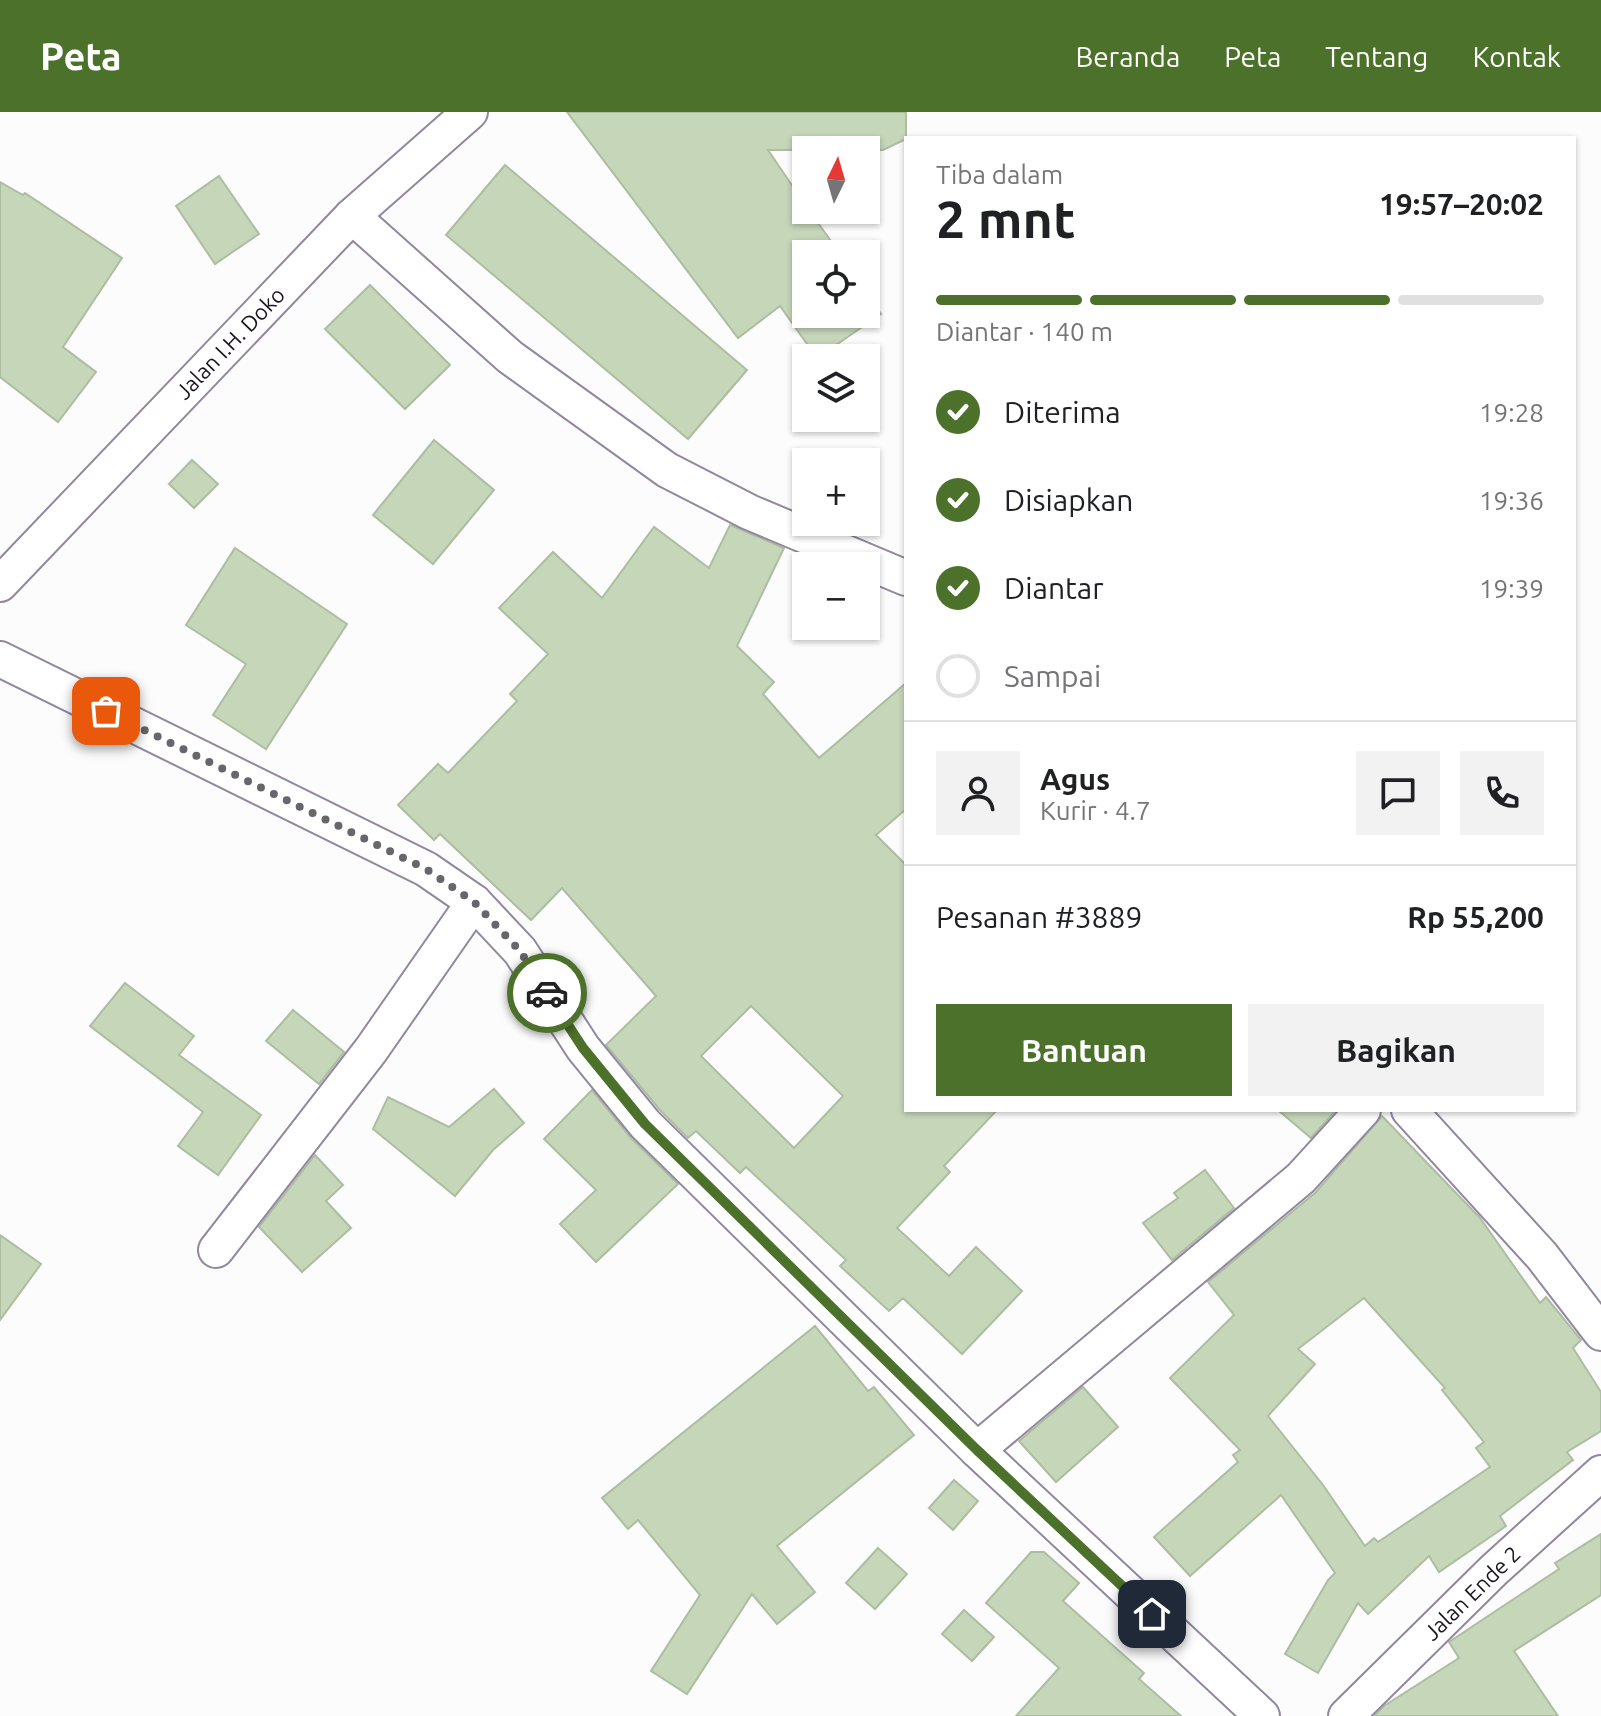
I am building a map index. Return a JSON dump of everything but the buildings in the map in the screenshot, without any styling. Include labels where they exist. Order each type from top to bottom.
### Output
[{"type":"street","name":"Jalan I.H. Doko","points":[[0,584],[352,216],[470,112]]},
{"type":"street","points":[[352,216],[510,357],[667,470],[749,512],[904,577]]},
{"type":"street","points":[[0,659],[426,869],[474,902],[520,951],[583,1048],[645,1124],[977,1450],[1262,1716]]},
{"type":"street","points":[[216,1250],[371,1050],[474,902]]},
{"type":"street","points":[[977,1450],[1301,1178],[1361,1112]]},
{"type":"street","points":[[1411,1112],[1542,1256],[1601,1333]]},
{"type":"street","name":"Jalan Ende 2","points":[[1346,1716],[1494,1570],[1601,1473]]},
{"type":"way so far","points":[[106,711],[426,869],[474,902],[520,951],[547,993]]},
{"type":"route","points":[[547,993],[583,1048],[645,1124],[977,1450],[1152,1614]]}]
